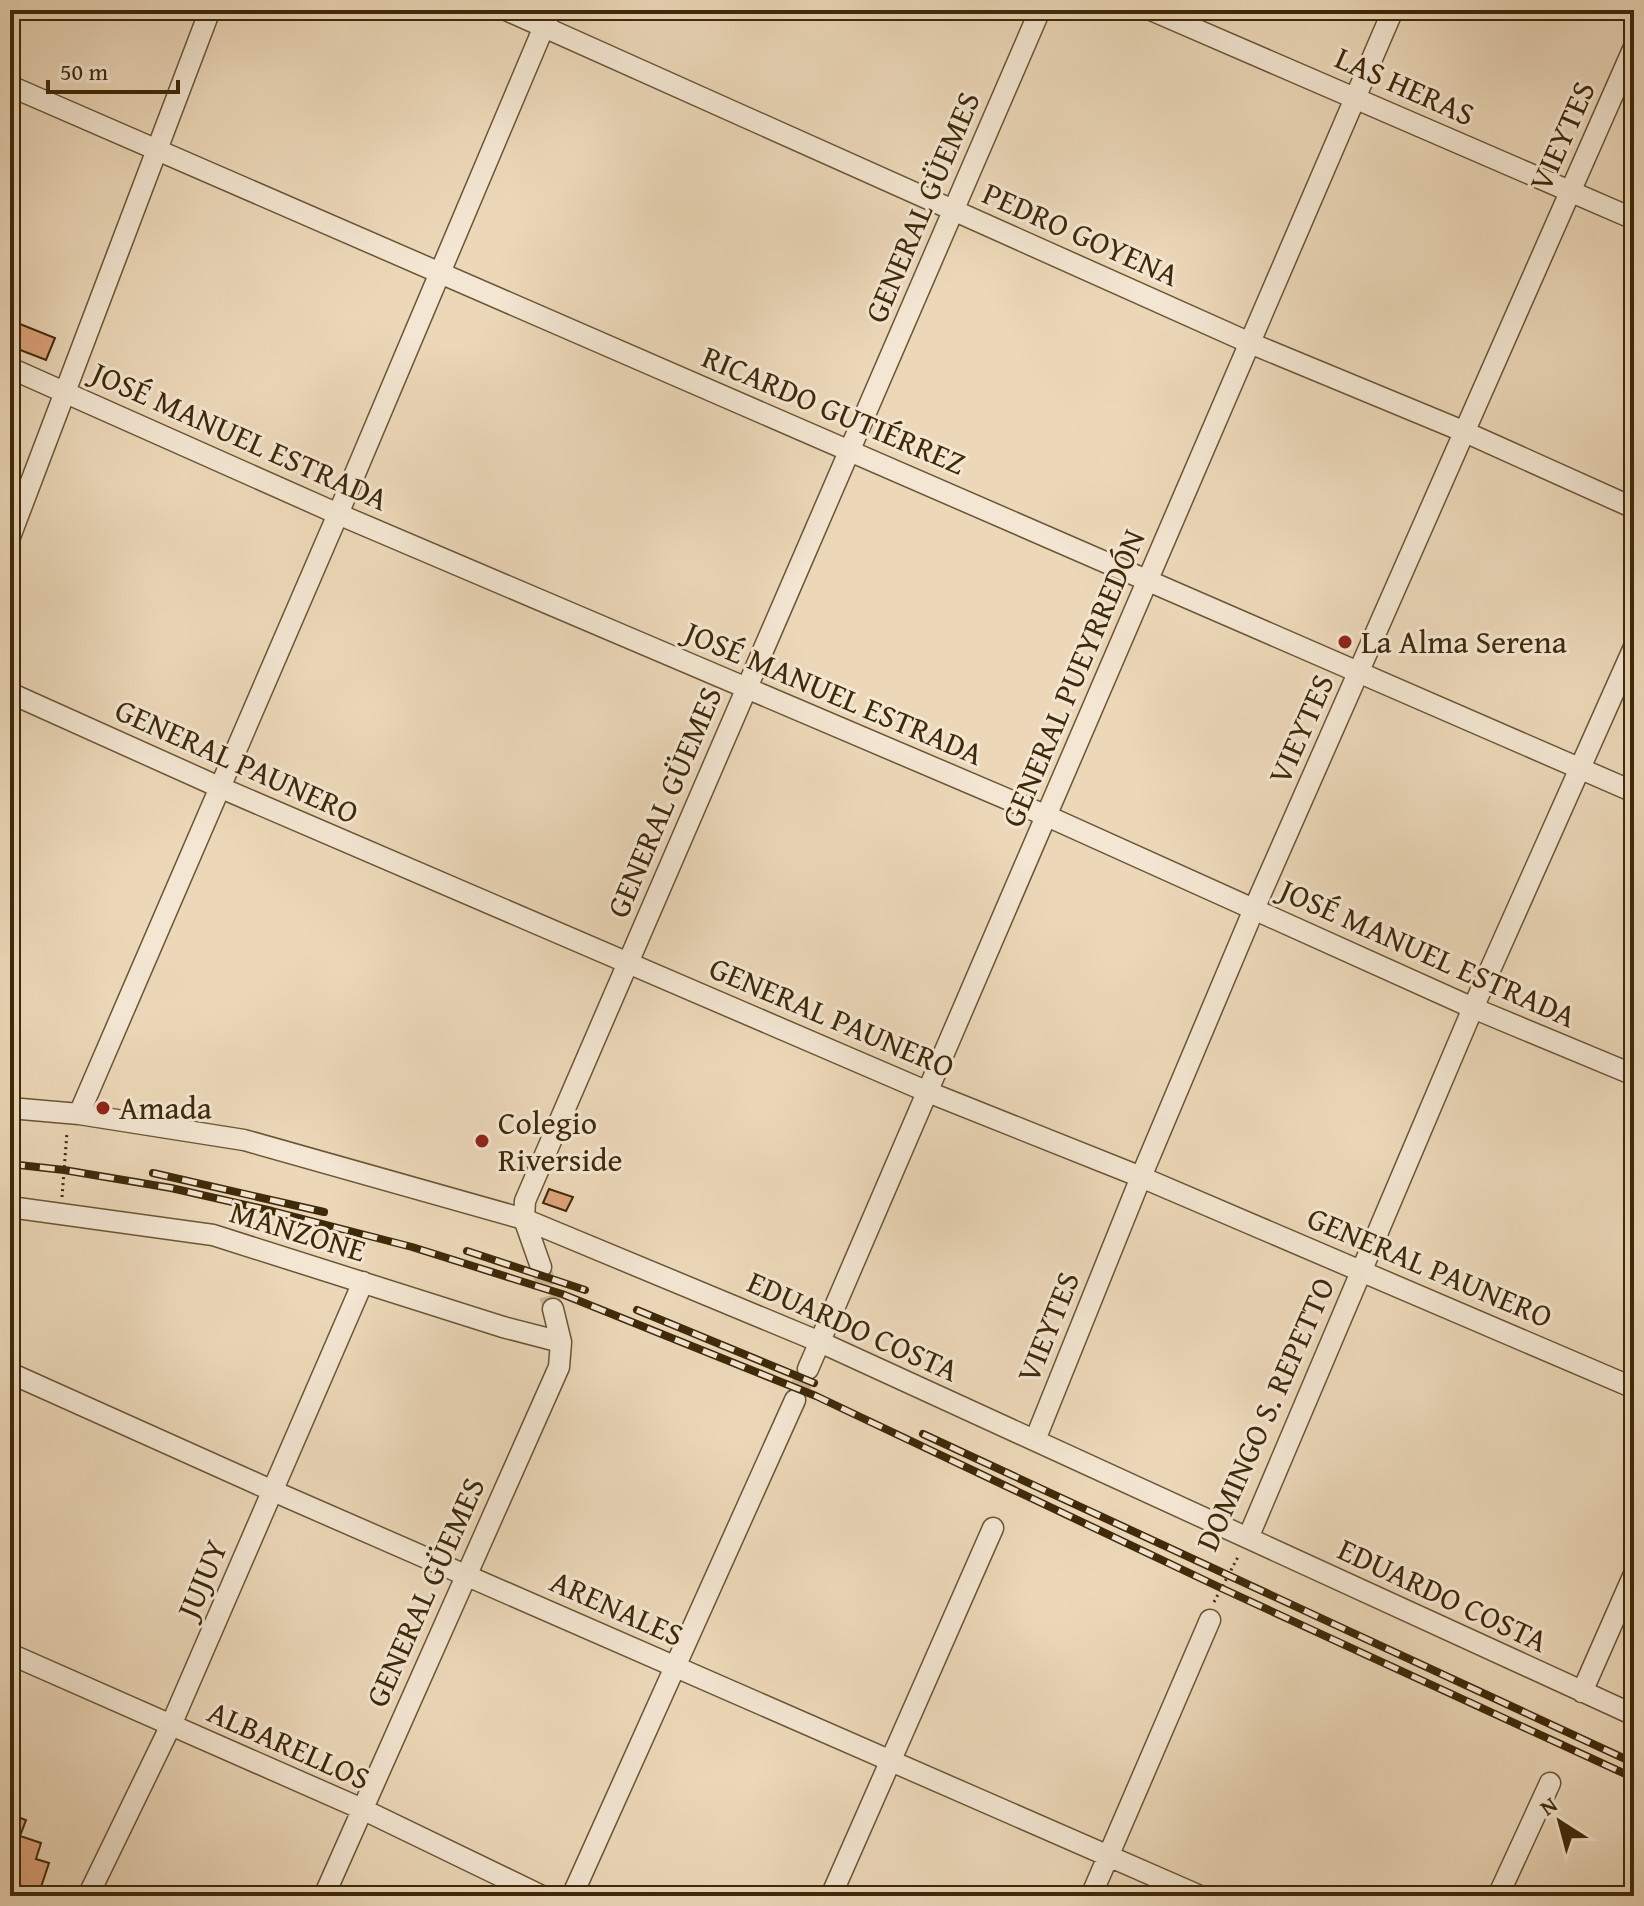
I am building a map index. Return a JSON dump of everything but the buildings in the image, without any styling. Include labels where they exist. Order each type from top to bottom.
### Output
[{"type":"street","points":[[10,537],[210,10]]},
{"type":"street","name":"PEDRO GOYENA","points":[[506,10],[548,18],[953,210],[1250,343],[1465,432],[1634,508]]},
{"type":"street","name":"GENERAL GÜEMES","points":[[524,1219],[525,1201],[1040,10]]},
{"type":"street","name":"LAS HERAS","points":[[1151,10],[1634,219]]},
{"type":"street","name":"GENERAL PUEYRREDÓN","points":[[808,1369],[1393,10]]},
{"type":"street","points":[[74,1113],[338,514],[548,18]]},
{"type":"street","name":"VIEYTES","points":[[1035,1440],[1254,909],[1634,47]]},
{"type":"street","name":"RICARDO GUTIÉRREZ","points":[[10,86],[1634,792]]},
{"type":"street","name":"JOSÉ MANUEL ESTRADA","points":[[10,368],[338,514],[1047,816],[1473,1008],[1634,1075]]},
{"type":"street","name":"DOMINGO S. REPETTO","points":[[1248,1538],[1473,1008],[1634,647]]},
{"type":"street","name":"GENERAL PAUNERO","points":[[10,693],[219,787],[928,1092],[1141,1177],[1634,1388]]},
{"type":"street","name":"EDUARDO COSTA","points":[[10,1108],[74,1113],[244,1140],[524,1219],[820,1342],[1634,1715]]},
{"type":"street","name":"MANZONE","points":[[10,1207],[213,1235],[503,1327],[561,1342]]},
{"type":"street","points":[[524,1219],[541,1267]]},
{"type":"street","name":"JUJUY","points":[[88,1896],[171,1725],[363,1282]]},
{"type":"street","name":"GENERAL GÜEMES","points":[[324,1896],[559,1367],[561,1342],[553,1309]]},
{"type":"street","name":"ARENALES","points":[[10,1373],[1200,1896]]},
{"type":"street","points":[[572,1896],[795,1400]]},
{"type":"street","points":[[831,1896],[993,1528]]},
{"type":"street","points":[[1582,1692],[1634,1574]]},
{"type":"street","points":[[1091,1896],[1210,1620]]},
{"type":"street","name":"ALBARELLOS","points":[[10,1654],[362,1809],[542,1896]]},
{"type":"street","points":[[1498,1896],[1550,1783]]},
{"type":"path","points":[[60,1214],[74,1113]]},
{"type":"path","name":"DOMINGO S. REPETTO","points":[[1210,1620],[1208,1615],[1248,1538]]},
{"type":"tunnel","points":[[541,1267],[553,1309]]},
{"type":"tunnel","points":[[795,1400],[808,1369]]},
{"type":"railway","points":[[10,1164],[171,1188],[272,1211],[412,1247],[562,1294],[816,1396],[1221,1588],[1634,1778]]},
{"type":"railway","points":[[153,1173],[324,1212]]},
{"type":"railway","points":[[467,1251],[585,1290]]},
{"type":"railway","points":[[637,1310],[814,1383]]},
{"type":"railway","points":[[923,1434],[1634,1763]]},
{"type":"place","name":"La Alma Serena","points":[[1345,642]]},
{"type":"place","name":"Amada","points":[[103,1108]]},
{"type":"place","name":"Colegio Riverside","points":[[482,1141]]}]
